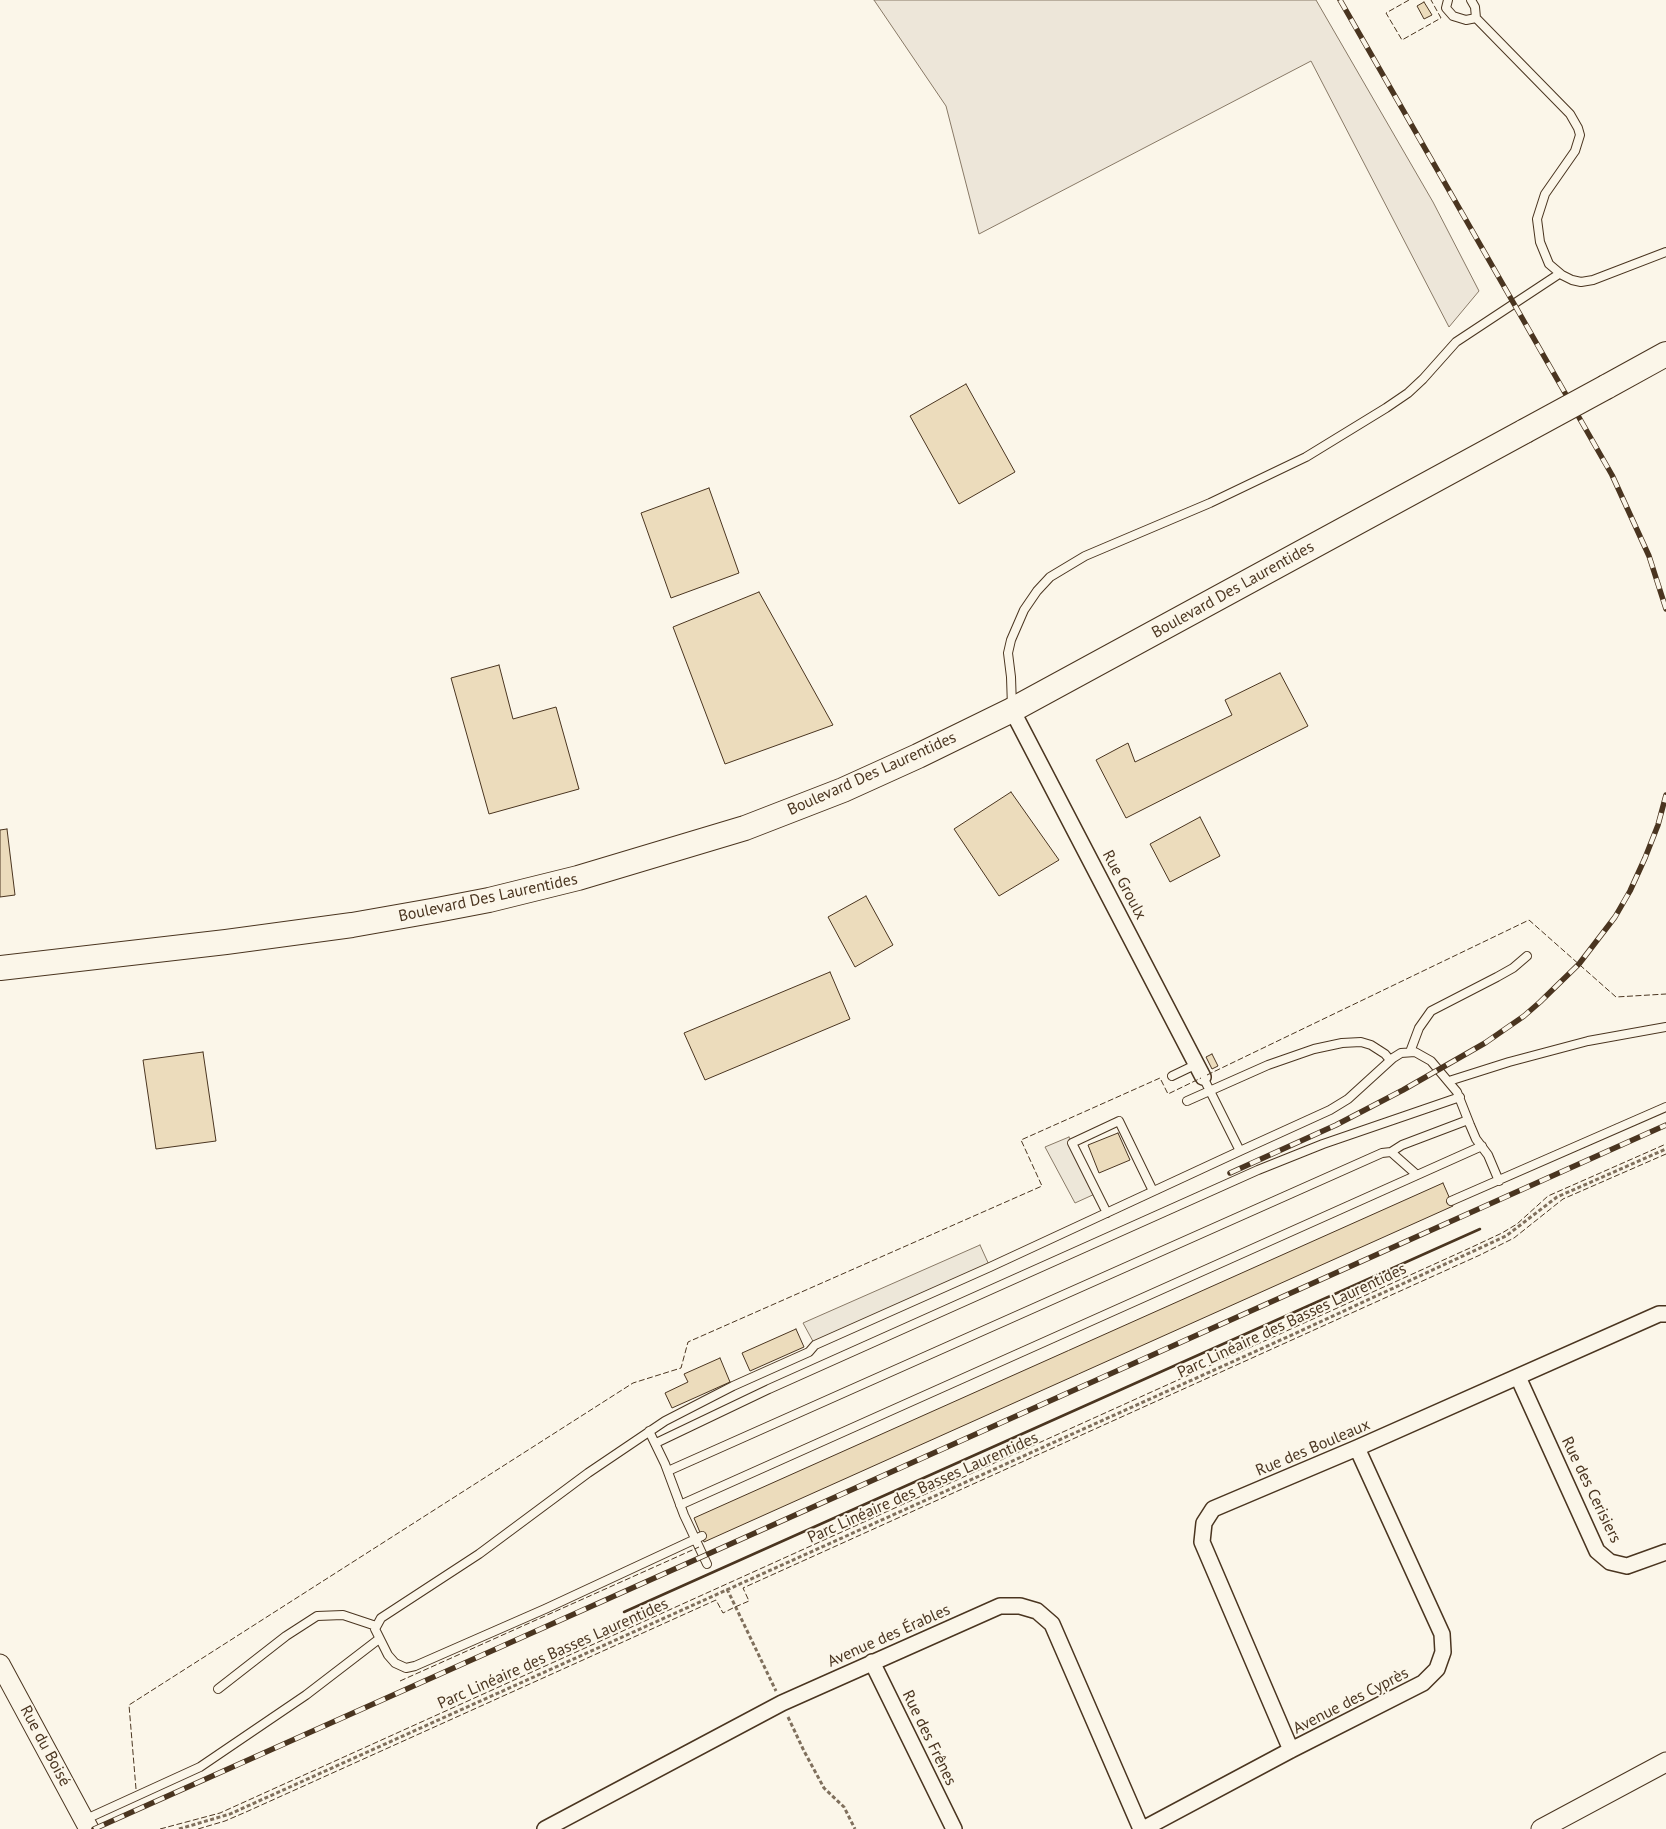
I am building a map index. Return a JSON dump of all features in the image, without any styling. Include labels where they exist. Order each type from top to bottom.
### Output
[{"type":"main road","name":"Boulevard Des Laurentides","points":[[0,968],[226,942],[343,926],[445,908],[541,888],[714,838],[784,813],[843,790],[1012,710],[1666,354]]},
{"type":"street","name":"Rue Groulx","points":[[1012,710],[1203,1077]]},
{"type":"street","name":"Rue des Bouleaux","points":[[1291,1750],[1202,1542],[1204,1523],[1213,1509],[1659,1314],[1666,1314]]},
{"type":"street","name":"Rue des Cerisiers","points":[[1518,1377],[1597,1551],[1610,1562],[1627,1566],[1666,1552]]},
{"type":"street","name":"Avenue des Cyprès","points":[[1142,1829],[1291,1750],[1423,1684],[1437,1670],[1442,1652],[1442,1634],[1356,1448]]},
{"type":"street","name":"Avenue des Érables","points":[[545,1829],[780,1698],[872,1662],[1000,1606],[1020,1606],[1038,1611],[1052,1624],[1142,1829]]},
{"type":"street","name":"Rue des Frênes","points":[[872,1662],[954,1829]]},
{"type":"street","name":"Rue du Boisé","points":[[0,1664],[87,1825]]},
{"type":"street","points":[[1541,1829],[1666,1762]]},
{"type":"lane","points":[[1448,0],[1446,8],[1453,16],[1466,20],[1476,18]]},
{"type":"lane","points":[[1471,0],[1475,7],[1476,18],[1570,114],[1578,128],[1580,135],[1575,151],[1545,194],[1537,219],[1539,236],[1549,264],[1559,274],[1581,282],[1593,280],[1666,252]]},
{"type":"lane","points":[[1012,710],[1008,653],[1011,640],[1024,610],[1037,591],[1050,577],[1086,556],[1210,503],[1306,457],[1401,398],[1423,379],[1456,342],[1559,274]]},
{"type":"lane","points":[[1410,1052],[1419,1028],[1431,1011],[1497,978],[1527,956]]},
{"type":"lane","points":[[1449,1082],[1588,1041],[1666,1027]]},
{"type":"lane","points":[[1172,1076],[1203,1077],[1268,1065],[1314,1049],[1342,1042],[1361,1042],[1371,1045],[1385,1054],[1390,1060]]},
{"type":"lane","points":[[698,1537],[554,1605],[415,1666],[406,1668],[395,1663],[388,1655],[375,1629],[381,1618],[479,1554],[588,1473],[665,1421],[733,1386],[809,1352],[814,1345],[990,1267],[1330,1110],[1348,1100],[1390,1060],[1401,1053],[1410,1052],[1422,1055],[1431,1061],[1449,1082],[1460,1097],[1468,1120],[1488,1155],[1499,1181]]},
{"type":"lane","points":[[1188,1101],[1203,1077]]},
{"type":"lane","points":[[1203,1077],[1240,1151]]},
{"type":"lane","points":[[656,1443],[769,1389],[1258,1170],[1323,1144],[1460,1097]]},
{"type":"lane","points":[[1451,1201],[1666,1107]]},
{"type":"lane","points":[[668,1472],[1382,1153],[1391,1152],[1402,1145],[1468,1120]]},
{"type":"lane","points":[[1107,1213],[1072,1143],[1119,1121],[1153,1191]]},
{"type":"lane","points":[[680,1505],[1482,1146]]},
{"type":"lane","points":[[1391,1152],[1417,1175]]},
{"type":"lane","points":[[649,1431],[656,1443],[680,1505],[698,1537],[707,1564]]},
{"type":"lane","points":[[218,1689],[292,1632],[317,1616],[343,1615],[376,1626]]},
{"type":"lane","points":[[87,1825],[200,1767],[306,1695],[379,1639]]},
{"type":"path","name":"Parc Linéaire des Basses Laurentides","points":[[179,1829],[230,1814],[1285,1338],[1501,1239],[1521,1226],[1557,1197],[1666,1149]]},
{"type":"path","points":[[728,1589],[804,1751],[824,1788],[844,1808],[855,1829]]},
{"type":"shaded area","points":[[874,0],[1316,0],[1433,202],[1479,291],[1449,327],[1311,61],[979,234],[946,106]]},
{"type":"shaded area","points":[[1069,1137],[1097,1193],[1075,1203],[1045,1147]]},
{"type":"shaded area","points":[[980,1245],[990,1267],[815,1345],[803,1323]]},
{"type":"building","points":[[1424,2],[1432,15],[1424,19],[1417,6]]},
{"type":"building","points":[[966,384],[1015,472],[959,504],[910,416]]},
{"type":"building","points":[[709,488],[739,573],[671,598],[641,513]]},
{"type":"building","points":[[759,592],[833,725],[725,764],[673,627]]},
{"type":"building","points":[[499,665],[513,719],[556,707],[579,789],[489,814],[451,678]]},
{"type":"building","points":[[1280,673],[1308,726],[1126,818],[1096,760],[1128,743],[1135,762],[1232,715],[1225,700]]},
{"type":"building","points":[[1011,792],[1059,860],[999,896],[954,829]]},
{"type":"building","points":[[1200,817],[1220,856],[1170,882],[1150,844]]},
{"type":"building","points":[[7,829],[15,895],[0,897],[0,830]]},
{"type":"building","points":[[866,896],[893,945],[855,967],[828,917]]},
{"type":"building","points":[[830,972],[850,1019],[705,1080],[684,1033]]},
{"type":"building","points":[[203,1052],[216,1141],[156,1149],[143,1060]]},
{"type":"building","points":[[1212,1054],[1218,1066],[1212,1069],[1206,1057]]},
{"type":"building","points":[[1118,1133],[1130,1160],[1099,1173],[1088,1145]]},
{"type":"building","points":[[1443,1183],[1453,1206],[704,1542],[694,1518]]},
{"type":"building","points":[[796,1329],[804,1347],[750,1371],[742,1353]]},
{"type":"building","points":[[720,1358],[730,1382],[672,1408],[665,1393],[688,1382],[684,1374]]},
{"type":"railway","points":[[1340,0],[1612,475],[1649,556],[1666,609]]},
{"type":"railway","points":[[1230,1173],[1336,1125],[1403,1090],[1485,1043],[1524,1016],[1579,964],[1615,917],[1630,891],[1645,858],[1658,825],[1666,795]]},
{"type":"railway","points":[[94,1829],[1666,1125]]},
{"type":"fence","points":[[1409,0],[1386,13],[1402,40],[1441,18],[1431,0]]},
{"type":"fence","points":[[1207,1075],[1529,920],[1616,997],[1666,994]]},
{"type":"fence","points":[[136,1789],[129,1705],[633,1383],[681,1368],[688,1342],[1042,1186],[1021,1140],[1160,1078],[1168,1094],[1201,1078]]},
{"type":"fence","points":[[160,1829],[220,1813],[1470,1248],[1517,1224],[1548,1196],[1666,1144]]},
{"type":"fence","points":[[198,1829],[246,1812],[716,1600],[723,1613],[749,1601],[743,1588],[1480,1255],[1514,1238],[1563,1199],[1666,1154]]},
{"type":"fence","points":[[400,1681],[699,1547]]},
{"type":"wall","points":[[624,1612],[1480,1229]]}]
